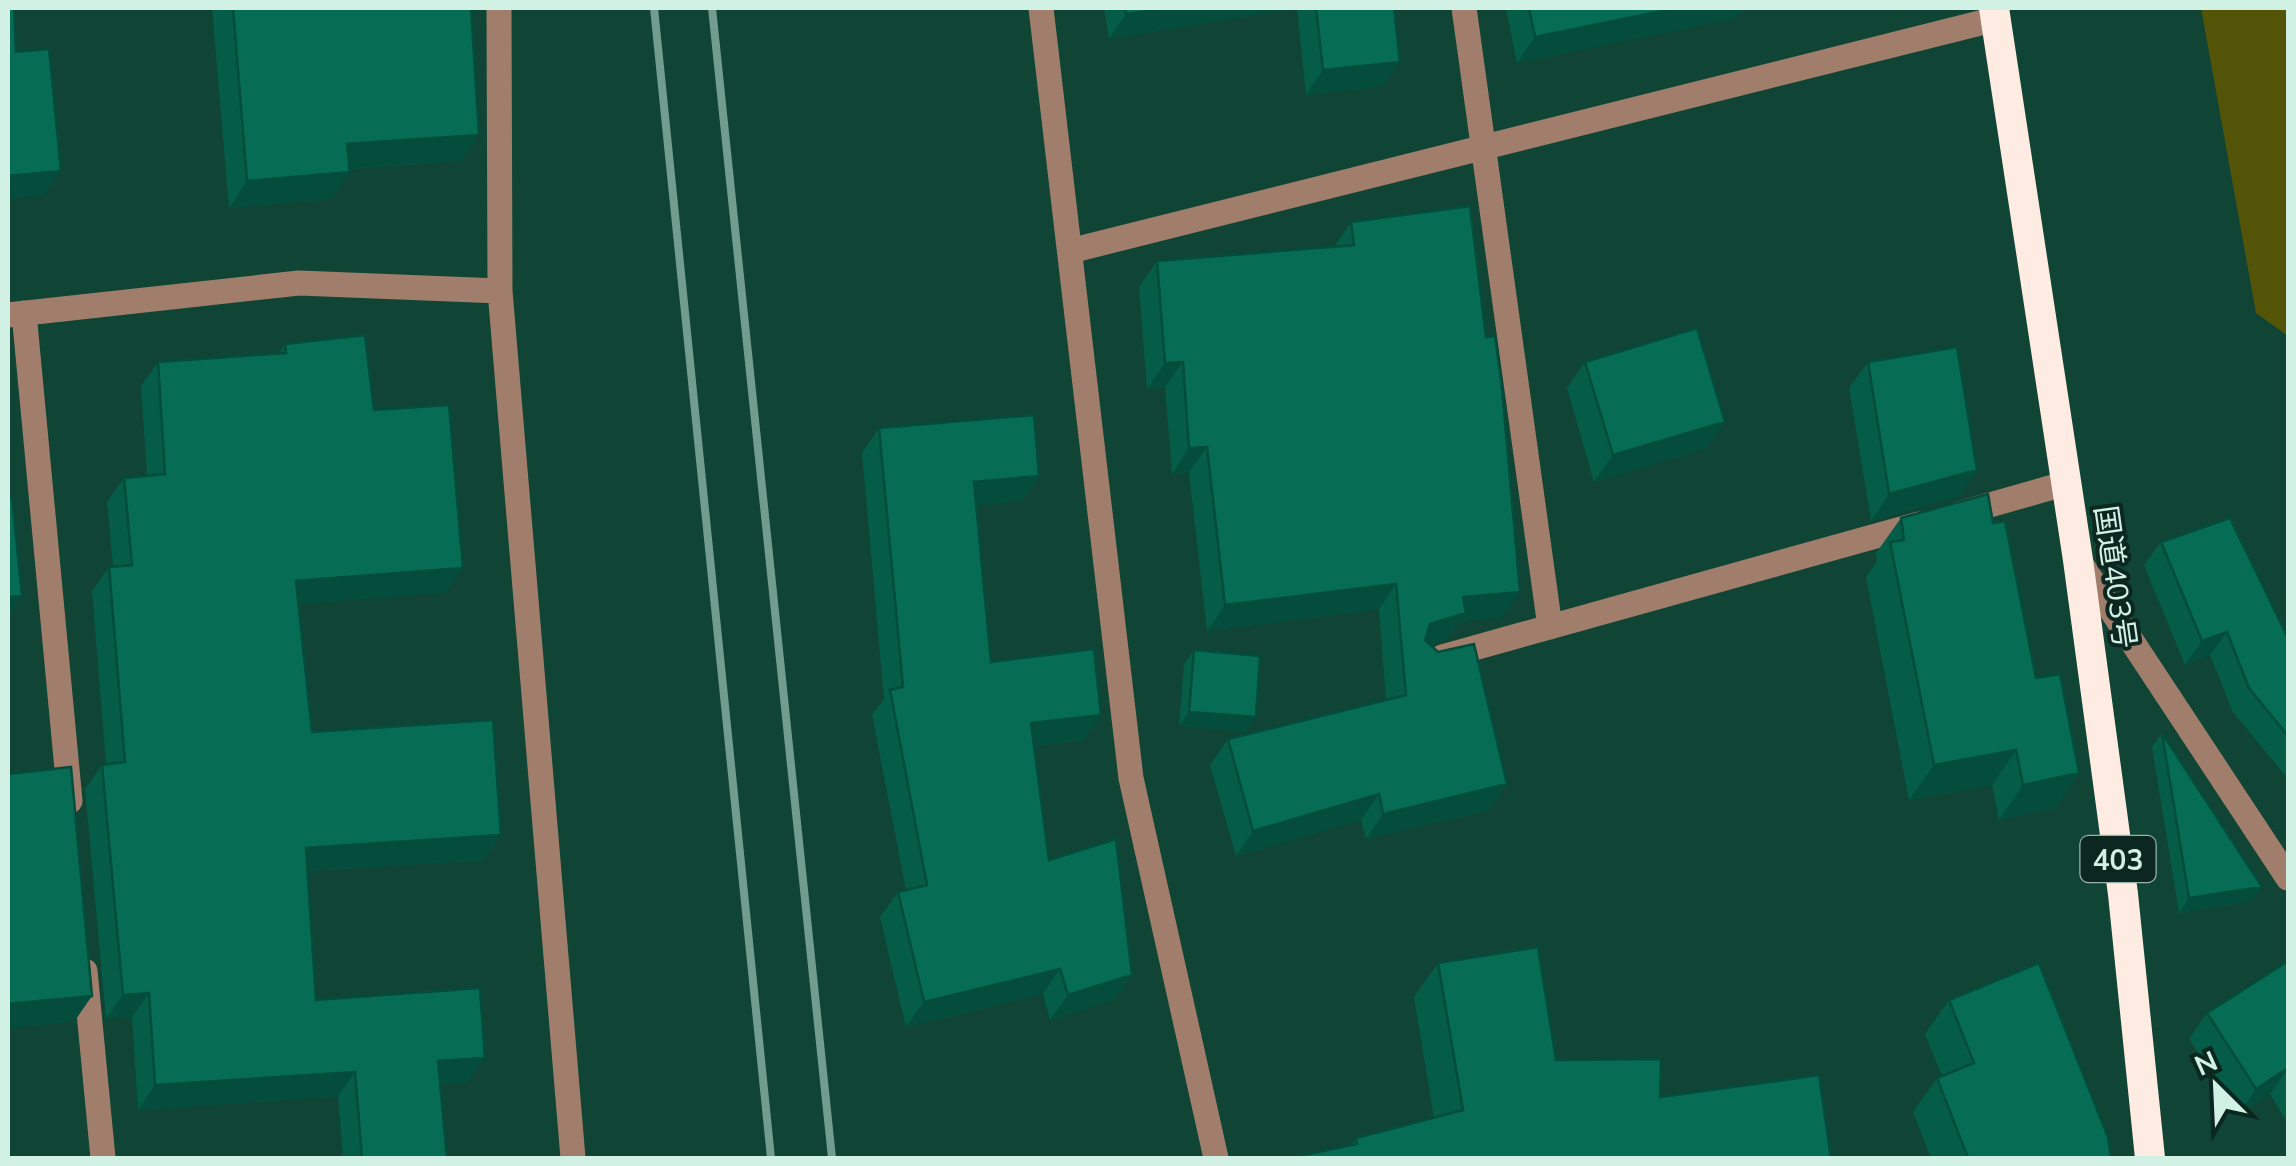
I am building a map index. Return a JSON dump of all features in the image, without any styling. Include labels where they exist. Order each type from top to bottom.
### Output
[{"type":"highway","name":"国道403号","points":[[1995,13],[2078,560],[2123,894],[2150,1158]]},
{"type":"street","points":[[498,8],[500,291],[573,1158]]},
{"type":"street","points":[[1041,8],[1131,778],[1216,1158]]},
{"type":"street","points":[[1464,8],[1550,627]]},
{"type":"street","points":[[1070,251],[1995,13]]},
{"type":"street","points":[[72,824],[16,314],[299,283],[500,291]]},
{"type":"street","points":[[1423,662],[2067,484]]},
{"type":"street","points":[[2078,560],[2288,878]]},
{"type":"street","points":[[83,942],[103,1158]]},
{"type":"shaded area","points":[[2201,8],[2288,8],[2288,336],[2256,313]]},
{"type":"building","points":[[8,8],[14,8],[16,52],[49,49],[61,171],[8,176]]},
{"type":"building","points":[[233,8],[471,8],[479,135],[347,144],[350,172],[247,181]]},
{"type":"building","points":[[1125,8],[1168,8],[1126,14]]},
{"type":"building","points":[[1316,8],[1394,8],[1400,62],[1323,70]]},
{"type":"building","points":[[1529,8],[1677,8],[1535,37]]},
{"type":"building","points":[[1470,206],[1486,337],[1495,336],[1502,388],[1520,592],[1463,597],[1466,613],[1430,624],[1425,640],[1438,652],[1474,644],[1507,784],[1383,814],[1379,794],[1253,831],[1228,739],[1406,695],[1396,584],[1225,605],[1207,447],[1189,448],[1183,362],[1165,363],[1157,261],[1354,245],[1351,222]]},
{"type":"building","points":[[1697,328],[1725,422],[1613,455],[1585,362]]},
{"type":"building","points":[[365,335],[374,410],[449,405],[463,568],[296,581],[312,732],[493,720],[501,835],[306,848],[316,1000],[480,988],[485,1058],[438,1061],[447,1158],[362,1158],[355,1072],[155,1085],[149,993],[123,995],[102,765],[125,762],[109,567],[132,565],[124,478],[165,474],[158,362],[286,353],[285,344]]},
{"type":"building","points":[[1957,347],[1977,470],[1889,494],[1868,362]]},
{"type":"building","points":[[1034,415],[1039,476],[974,482],[991,662],[1094,649],[1101,715],[1031,723],[1049,860],[1116,839],[1132,975],[1068,995],[1060,969],[924,1002],[898,892],[927,885],[890,690],[903,687],[879,428]]},
{"type":"building","points":[[1988,494],[1993,523],[2005,521],[2036,678],[2060,674],[2079,773],[2023,785],[2016,750],[1934,765],[1890,542],[1904,540],[1901,518]]},
{"type":"building","points":[[12,497],[22,596],[8,597],[8,498]]},
{"type":"building","points":[[2230,518],[2288,638],[2288,736],[2249,688],[2227,632],[2202,641],[2161,542]]},
{"type":"building","points":[[1194,650],[1260,656],[1256,717],[1189,712]]},
{"type":"building","points":[[2162,733],[2262,887],[2189,898]]},
{"type":"building","points":[[71,767],[92,996],[8,1004],[8,774]]},
{"type":"building","points":[[1538,947],[1556,1060],[1661,1059],[1660,1097],[1819,1075],[1831,1158],[1289,1158],[1357,1144],[1356,1138],[1463,1110],[1438,963]]},
{"type":"building","points":[[2288,961],[2288,1068],[2256,1089],[2207,1013]]},
{"type":"building","points":[[2039,963],[2108,1137],[2111,1158],[1968,1158],[1937,1078],[1974,1063],[1949,1000]]},
{"type":"railway","points":[[654,8],[771,1158]]},
{"type":"railway","points":[[712,8],[832,1158]]}]
